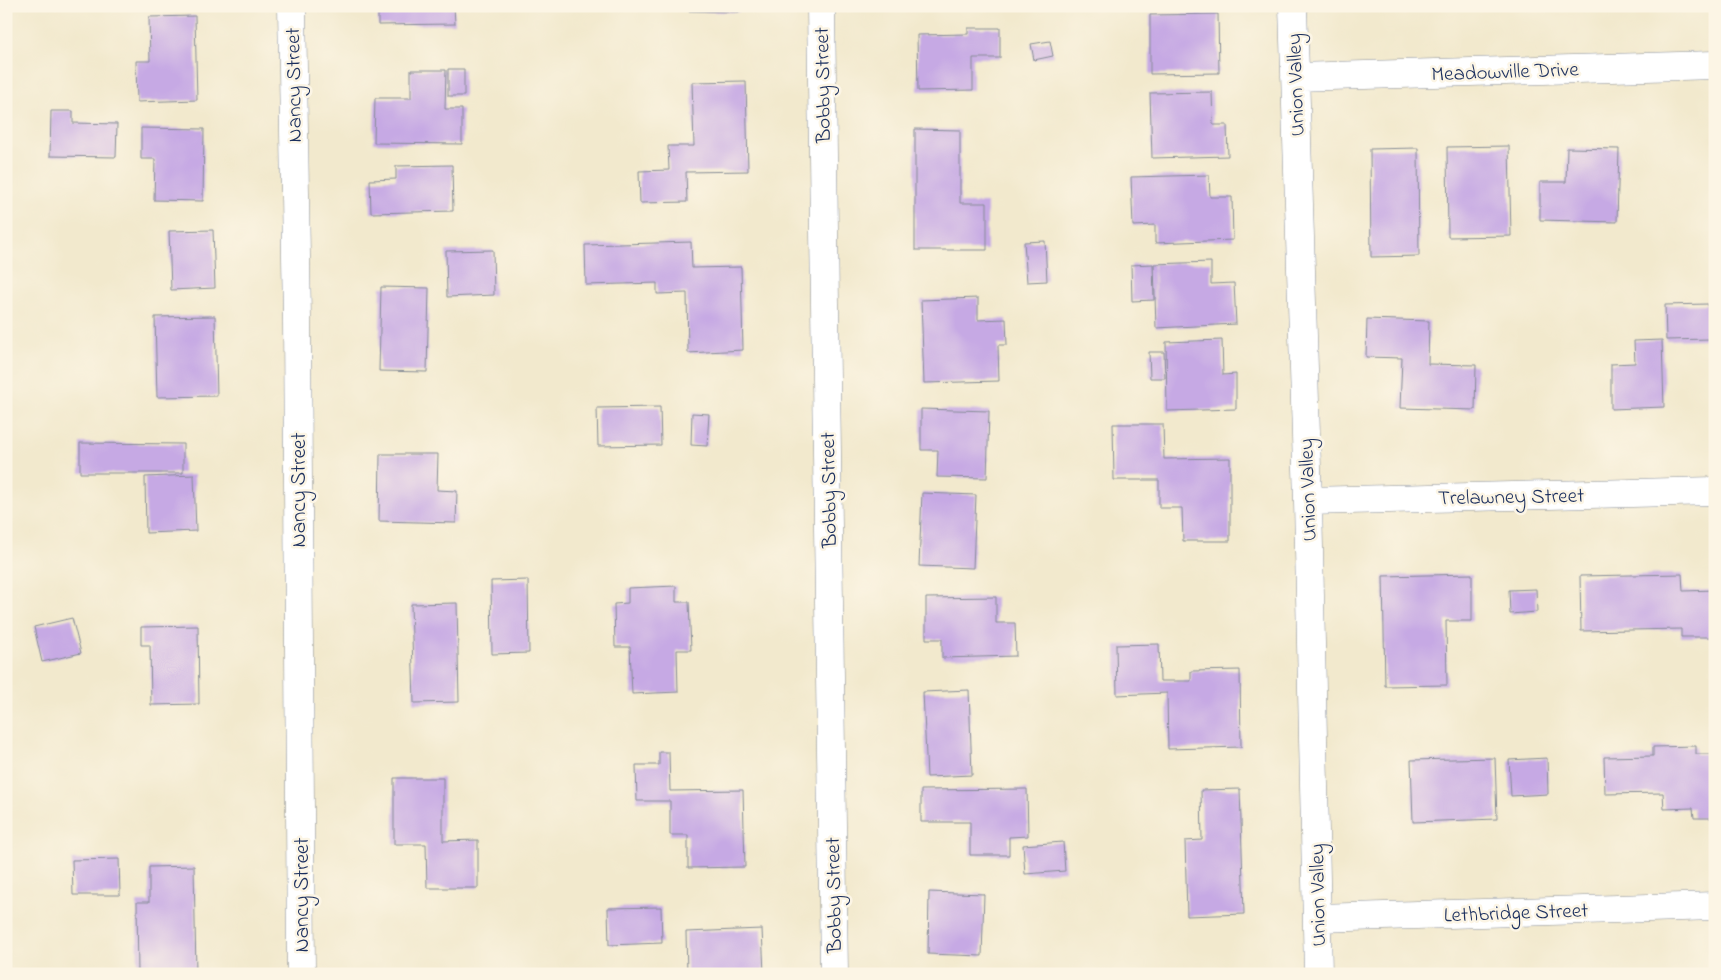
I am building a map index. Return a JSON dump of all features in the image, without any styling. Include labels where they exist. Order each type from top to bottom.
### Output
[{"type":"street","name":"Nancy Street","points":[[292,6],[297,329],[301,974]]},
{"type":"street","name":"Bobby Street","points":[[821,6],[834,974]]},
{"type":"street","name":"Union Valley","points":[[1293,6],[1308,501],[1318,974]]},
{"type":"street","name":"Meadowville Drive","points":[[1295,77],[1715,64]]},
{"type":"street","name":"Trelawney Street","points":[[1308,501],[1715,491]]},
{"type":"street","name":"Lethbridge Street","points":[[1318,918],[1715,906]]},
{"type":"building","points":[[378,6],[454,6],[455,24],[378,25]]},
{"type":"building","points":[[689,6],[739,6],[739,12],[688,11]]},
{"type":"building","points":[[1218,14],[1219,73],[1150,74],[1150,15]]},
{"type":"building","points":[[195,16],[197,100],[137,102],[136,61],[150,61],[149,17]]},
{"type":"building","points":[[968,28],[1000,28],[1000,58],[973,58],[973,90],[918,91],[917,35],[968,34]]},
{"type":"building","points":[[1050,41],[1053,56],[1034,60],[1031,44]]},
{"type":"building","points":[[448,69],[464,69],[464,96],[448,96]]},
{"type":"building","points":[[411,70],[446,70],[445,109],[462,109],[462,144],[374,143],[375,98],[411,98]]},
{"type":"building","points":[[746,81],[748,171],[686,172],[687,202],[640,203],[639,171],[669,170],[668,146],[694,146],[692,82]]},
{"type":"building","points":[[1212,92],[1213,125],[1227,125],[1228,156],[1152,158],[1150,93]]},
{"type":"building","points":[[51,111],[73,111],[73,123],[117,124],[116,157],[50,156]]},
{"type":"building","points":[[141,128],[204,129],[203,201],[154,200],[155,159],[141,159]]},
{"type":"building","points":[[915,129],[960,130],[960,203],[987,203],[987,250],[915,250]]},
{"type":"building","points":[[1509,146],[1511,236],[1448,237],[1447,147]]},
{"type":"building","points":[[1418,148],[1419,256],[1371,257],[1370,149]]},
{"type":"building","points":[[1567,148],[1619,149],[1617,222],[1540,220],[1540,182],[1566,182]]},
{"type":"building","points":[[452,165],[453,211],[371,213],[370,180],[396,179],[396,166]]},
{"type":"building","points":[[1209,175],[1210,197],[1232,197],[1233,240],[1155,243],[1155,225],[1133,226],[1131,177]]},
{"type":"building","points":[[213,230],[215,288],[171,290],[169,231]]},
{"type":"building","points":[[1045,241],[1047,281],[1027,282],[1024,242]]},
{"type":"building","points":[[691,242],[692,268],[741,267],[743,350],[688,353],[687,293],[657,294],[657,283],[586,285],[585,245]]},
{"type":"building","points":[[493,250],[494,295],[447,297],[446,251]]},
{"type":"building","points":[[1211,262],[1211,284],[1234,283],[1236,324],[1156,328],[1154,264]]},
{"type":"building","points":[[1153,264],[1154,300],[1132,301],[1131,265]]},
{"type":"building","points":[[381,287],[429,288],[427,372],[379,371]]},
{"type":"building","points":[[978,298],[978,320],[1006,319],[1007,345],[998,345],[999,381],[924,383],[921,300]]},
{"type":"building","points":[[1708,304],[1710,339],[1666,340],[1665,305]]},
{"type":"building","points":[[215,316],[217,396],[157,397],[155,317]]},
{"type":"building","points":[[1367,319],[1429,321],[1428,364],[1476,365],[1475,410],[1400,408],[1402,358],[1366,357]]},
{"type":"building","points":[[1222,340],[1223,375],[1236,374],[1236,409],[1167,411],[1166,342]]},
{"type":"building","points":[[1662,340],[1664,407],[1611,409],[1611,364],[1635,363],[1634,341]]},
{"type":"building","points":[[1149,352],[1164,352],[1165,378],[1150,378]]},
{"type":"building","points":[[660,407],[661,445],[598,446],[597,408]]},
{"type":"building","points":[[921,409],[989,411],[987,478],[937,477],[938,450],[921,450]]},
{"type":"building","points":[[692,413],[709,414],[707,446],[691,445]]},
{"type":"building","points":[[1113,424],[1163,424],[1164,459],[1230,458],[1230,541],[1183,541],[1182,508],[1159,508],[1159,480],[1114,480]]},
{"type":"building","points":[[80,443],[183,444],[183,473],[80,473]]},
{"type":"building","points":[[380,454],[438,454],[437,490],[457,491],[456,523],[379,521]]},
{"type":"building","points":[[194,475],[196,531],[146,533],[145,477]]},
{"type":"building","points":[[922,493],[976,495],[973,568],[919,566]]},
{"type":"building","points":[[1472,574],[1472,621],[1446,621],[1447,685],[1385,686],[1383,576]]},
{"type":"building","points":[[1682,574],[1683,591],[1715,590],[1715,637],[1681,637],[1681,629],[1581,631],[1580,576]]},
{"type":"building","points":[[528,580],[529,653],[492,654],[491,581]]},
{"type":"building","points":[[676,586],[676,602],[689,602],[691,650],[677,650],[678,692],[632,694],[630,647],[615,647],[614,604],[628,603],[628,588]]},
{"type":"building","points":[[1536,589],[1537,612],[1510,614],[1509,590]]},
{"type":"building","points":[[996,597],[996,623],[1015,623],[1016,656],[942,658],[942,639],[926,639],[926,598]]},
{"type":"building","points":[[457,603],[459,702],[414,703],[411,604]]},
{"type":"building","points":[[72,618],[81,653],[42,662],[34,627]]},
{"type":"building","points":[[198,626],[199,704],[151,705],[150,645],[141,645],[141,627]]},
{"type":"building","points":[[1159,644],[1160,681],[1191,681],[1191,671],[1240,670],[1241,747],[1168,749],[1167,693],[1117,695],[1116,645]]},
{"type":"building","points":[[969,690],[972,775],[927,777],[923,692]]},
{"type":"building","points":[[1696,746],[1696,754],[1715,754],[1715,818],[1694,818],[1693,808],[1664,809],[1663,793],[1605,794],[1604,757],[1653,756],[1653,747]]},
{"type":"building","points":[[659,752],[669,752],[670,791],[743,790],[745,867],[688,868],[688,835],[670,835],[670,801],[637,801],[636,765],[659,765]]},
{"type":"building","points":[[1495,758],[1497,819],[1413,822],[1411,760]]},
{"type":"building","points":[[1547,758],[1548,794],[1511,796],[1509,760]]},
{"type":"building","points":[[394,778],[443,778],[443,841],[478,840],[478,888],[427,888],[426,844],[394,844]]},
{"type":"building","points":[[1027,789],[1028,836],[1009,837],[1009,855],[970,855],[970,822],[921,822],[921,790]]},
{"type":"building","points":[[1240,789],[1244,914],[1187,916],[1185,841],[1202,840],[1201,790]]},
{"type":"building","points":[[1063,842],[1065,871],[1025,874],[1023,845]]},
{"type":"building","points":[[119,859],[120,895],[73,895],[72,860]]},
{"type":"building","points":[[194,866],[196,974],[138,974],[137,902],[149,902],[149,867]]},
{"type":"building","points":[[6,883],[8,883],[8,900],[6,900]]},
{"type":"building","points":[[929,892],[984,894],[982,956],[928,954]]},
{"type":"building","points":[[661,907],[662,943],[609,945],[608,908]]},
{"type":"building","points":[[762,929],[764,974],[687,974],[686,932]]}]
